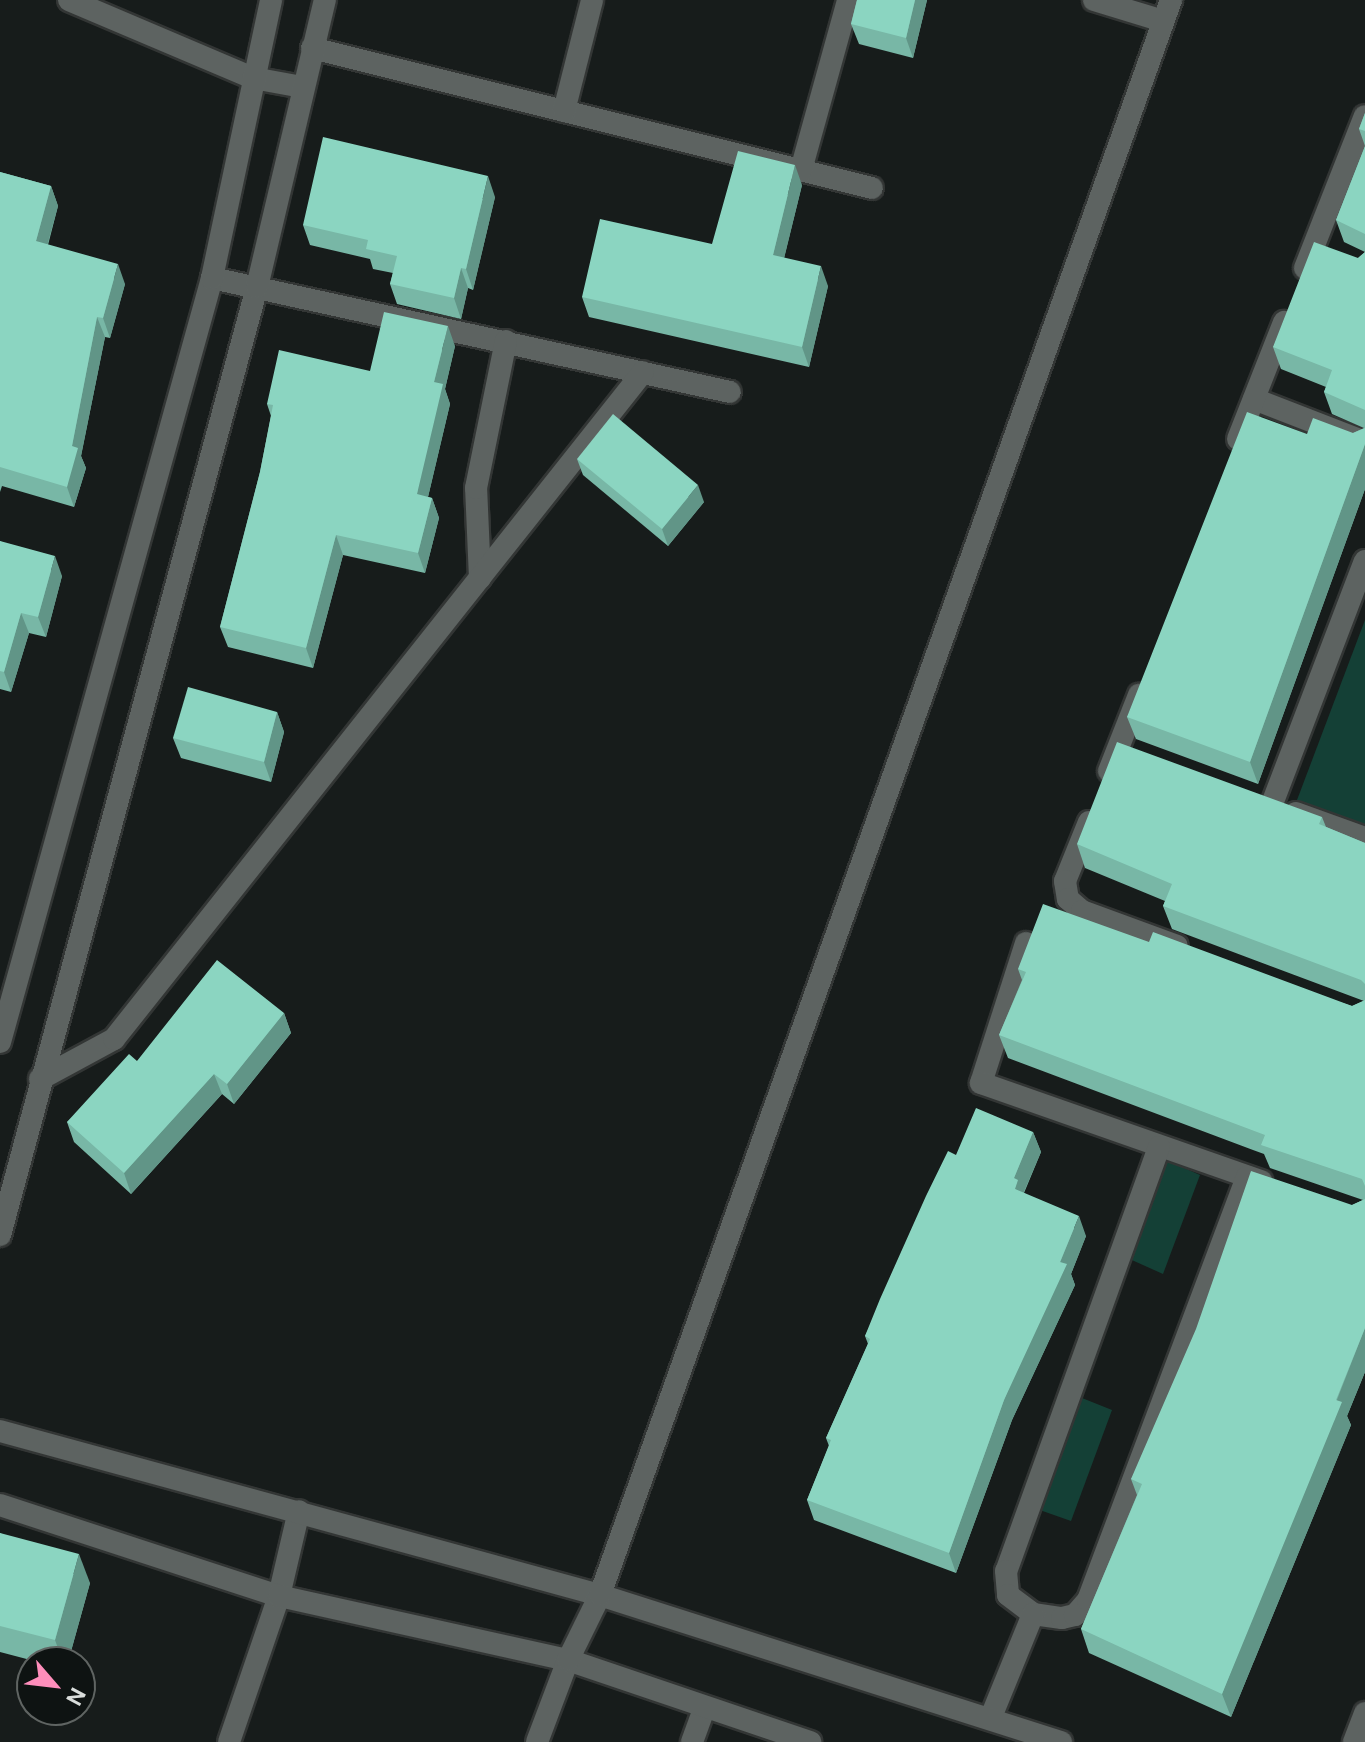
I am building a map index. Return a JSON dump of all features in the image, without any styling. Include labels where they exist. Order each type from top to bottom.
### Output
[{"type":"street","points":[[69,0],[253,78],[302,87]]},
{"type":"street","points":[[0,1042],[212,278],[271,0]]},
{"type":"street","points":[[0,1235],[257,287],[325,0]]},
{"type":"street","points":[[564,111],[592,0]]},
{"type":"street","points":[[801,170],[848,0]]},
{"type":"street","points":[[537,1742],[568,1660],[600,1595],[1167,10],[1094,0]]},
{"type":"street","points":[[312,48],[872,188]]},
{"type":"street","points":[[1231,457],[1365,116]]},
{"type":"street","points":[[1314,245],[1340,255]]},
{"type":"street","points":[[212,278],[730,392]]},
{"type":"street","points":[[480,578],[476,488],[506,341]]},
{"type":"street","points":[[40,1079],[114,1039],[643,372]]},
{"type":"street","points":[[1254,399],[1365,442]]},
{"type":"street","points":[[1272,804],[1365,561]]},
{"type":"street","points":[[1146,676],[1065,881],[1068,899],[1082,911],[1201,955]]},
{"type":"street","points":[[1118,748],[1146,758]]},
{"type":"street","points":[[1244,794],[1365,838]]},
{"type":"street","points":[[1026,943],[981,1083],[1276,1186]]},
{"type":"street","points":[[1159,1147],[1006,1571],[1008,1595],[1033,1614],[1062,1618],[1075,1615],[1088,1600],[1247,1177]]},
{"type":"street","points":[[0,1431],[600,1595],[991,1717],[1061,1742]]},
{"type":"street","points":[[0,1505],[279,1596],[568,1660],[704,1709],[810,1742]]},
{"type":"street","points":[[229,1742],[279,1596],[299,1511]]},
{"type":"street","points":[[991,1717],[1033,1614]]},
{"type":"street","points":[[692,1742],[704,1709]]},
{"type":"street","points":[[1354,1742],[1365,1713]]},
{"type":"green space","points":[[1365,620],[1365,837],[1294,808]]},
{"type":"green space","points":[[1155,1155],[1200,1175],[1163,1274],[1114,1252]]},
{"type":"green space","points":[[1062,1390],[1112,1410],[1071,1521],[1017,1502]]},
{"type":"building","points":[[857,0],[915,0],[906,38],[851,24]]},
{"type":"building","points":[[1365,113],[1365,131],[1359,129]]},
{"type":"building","points":[[323,137],[488,176],[466,269],[461,268],[454,298],[390,284],[397,256],[366,249],[368,240],[303,225]]},
{"type":"building","points":[[1365,146],[1365,234],[1336,220]]},
{"type":"building","points":[[738,151],[795,165],[773,255],[821,266],[802,347],[582,297],[600,219],[712,244]]},
{"type":"building","points":[[0,172],[51,186],[36,241],[118,264],[103,318],[97,317],[72,446],[78,448],[67,487],[0,467]]},
{"type":"building","points":[[1314,242],[1358,258],[1365,252],[1365,410],[1324,392],[1332,370],[1273,347]]},
{"type":"building","points":[[384,312],[448,326],[434,382],[443,384],[417,494],[432,498],[418,553],[336,535],[306,648],[220,627],[260,472],[273,405],[267,404],[279,350],[370,371]]},
{"type":"building","points":[[1247,412],[1307,434],[1313,418],[1353,433],[1365,428],[1365,444],[1250,762],[1127,717]]},
{"type":"building","points":[[613,414],[698,485],[662,529],[577,459]]},
{"type":"building","points":[[0,541],[55,556],[38,617],[21,613],[4,672],[0,671]]},
{"type":"building","points":[[188,687],[277,712],[264,762],[173,738]]},
{"type":"building","points":[[1117,742],[1322,817],[1319,824],[1365,843],[1365,984],[1163,906],[1172,884],[1077,844]]},
{"type":"building","points":[[1043,904],[1149,942],[1153,932],[1352,1006],[1365,1000],[1365,1186],[1362,1179],[1261,1145],[1265,1135],[999,1035],[1026,972],[1018,969]]},
{"type":"building","points":[[217,960],[284,1013],[227,1084],[214,1074],[124,1173],[67,1122],[129,1054],[137,1061]]},
{"type":"building","points":[[976,1108],[1033,1132],[1014,1178],[1018,1180],[1015,1189],[1079,1216],[1060,1262],[1067,1264],[1004,1400],[949,1553],[807,1500],[831,1440],[826,1438],[870,1339],[865,1336],[880,1299],[948,1151],[956,1155]]},
{"type":"building","points":[[1251,1171],[1352,1205],[1365,1199],[1365,1328],[1336,1400],[1342,1402],[1222,1694],[1081,1629],[1142,1484],[1131,1479],[1196,1329]]},
{"type":"building","points":[[0,1533],[79,1554],[55,1640],[0,1626]]}]
